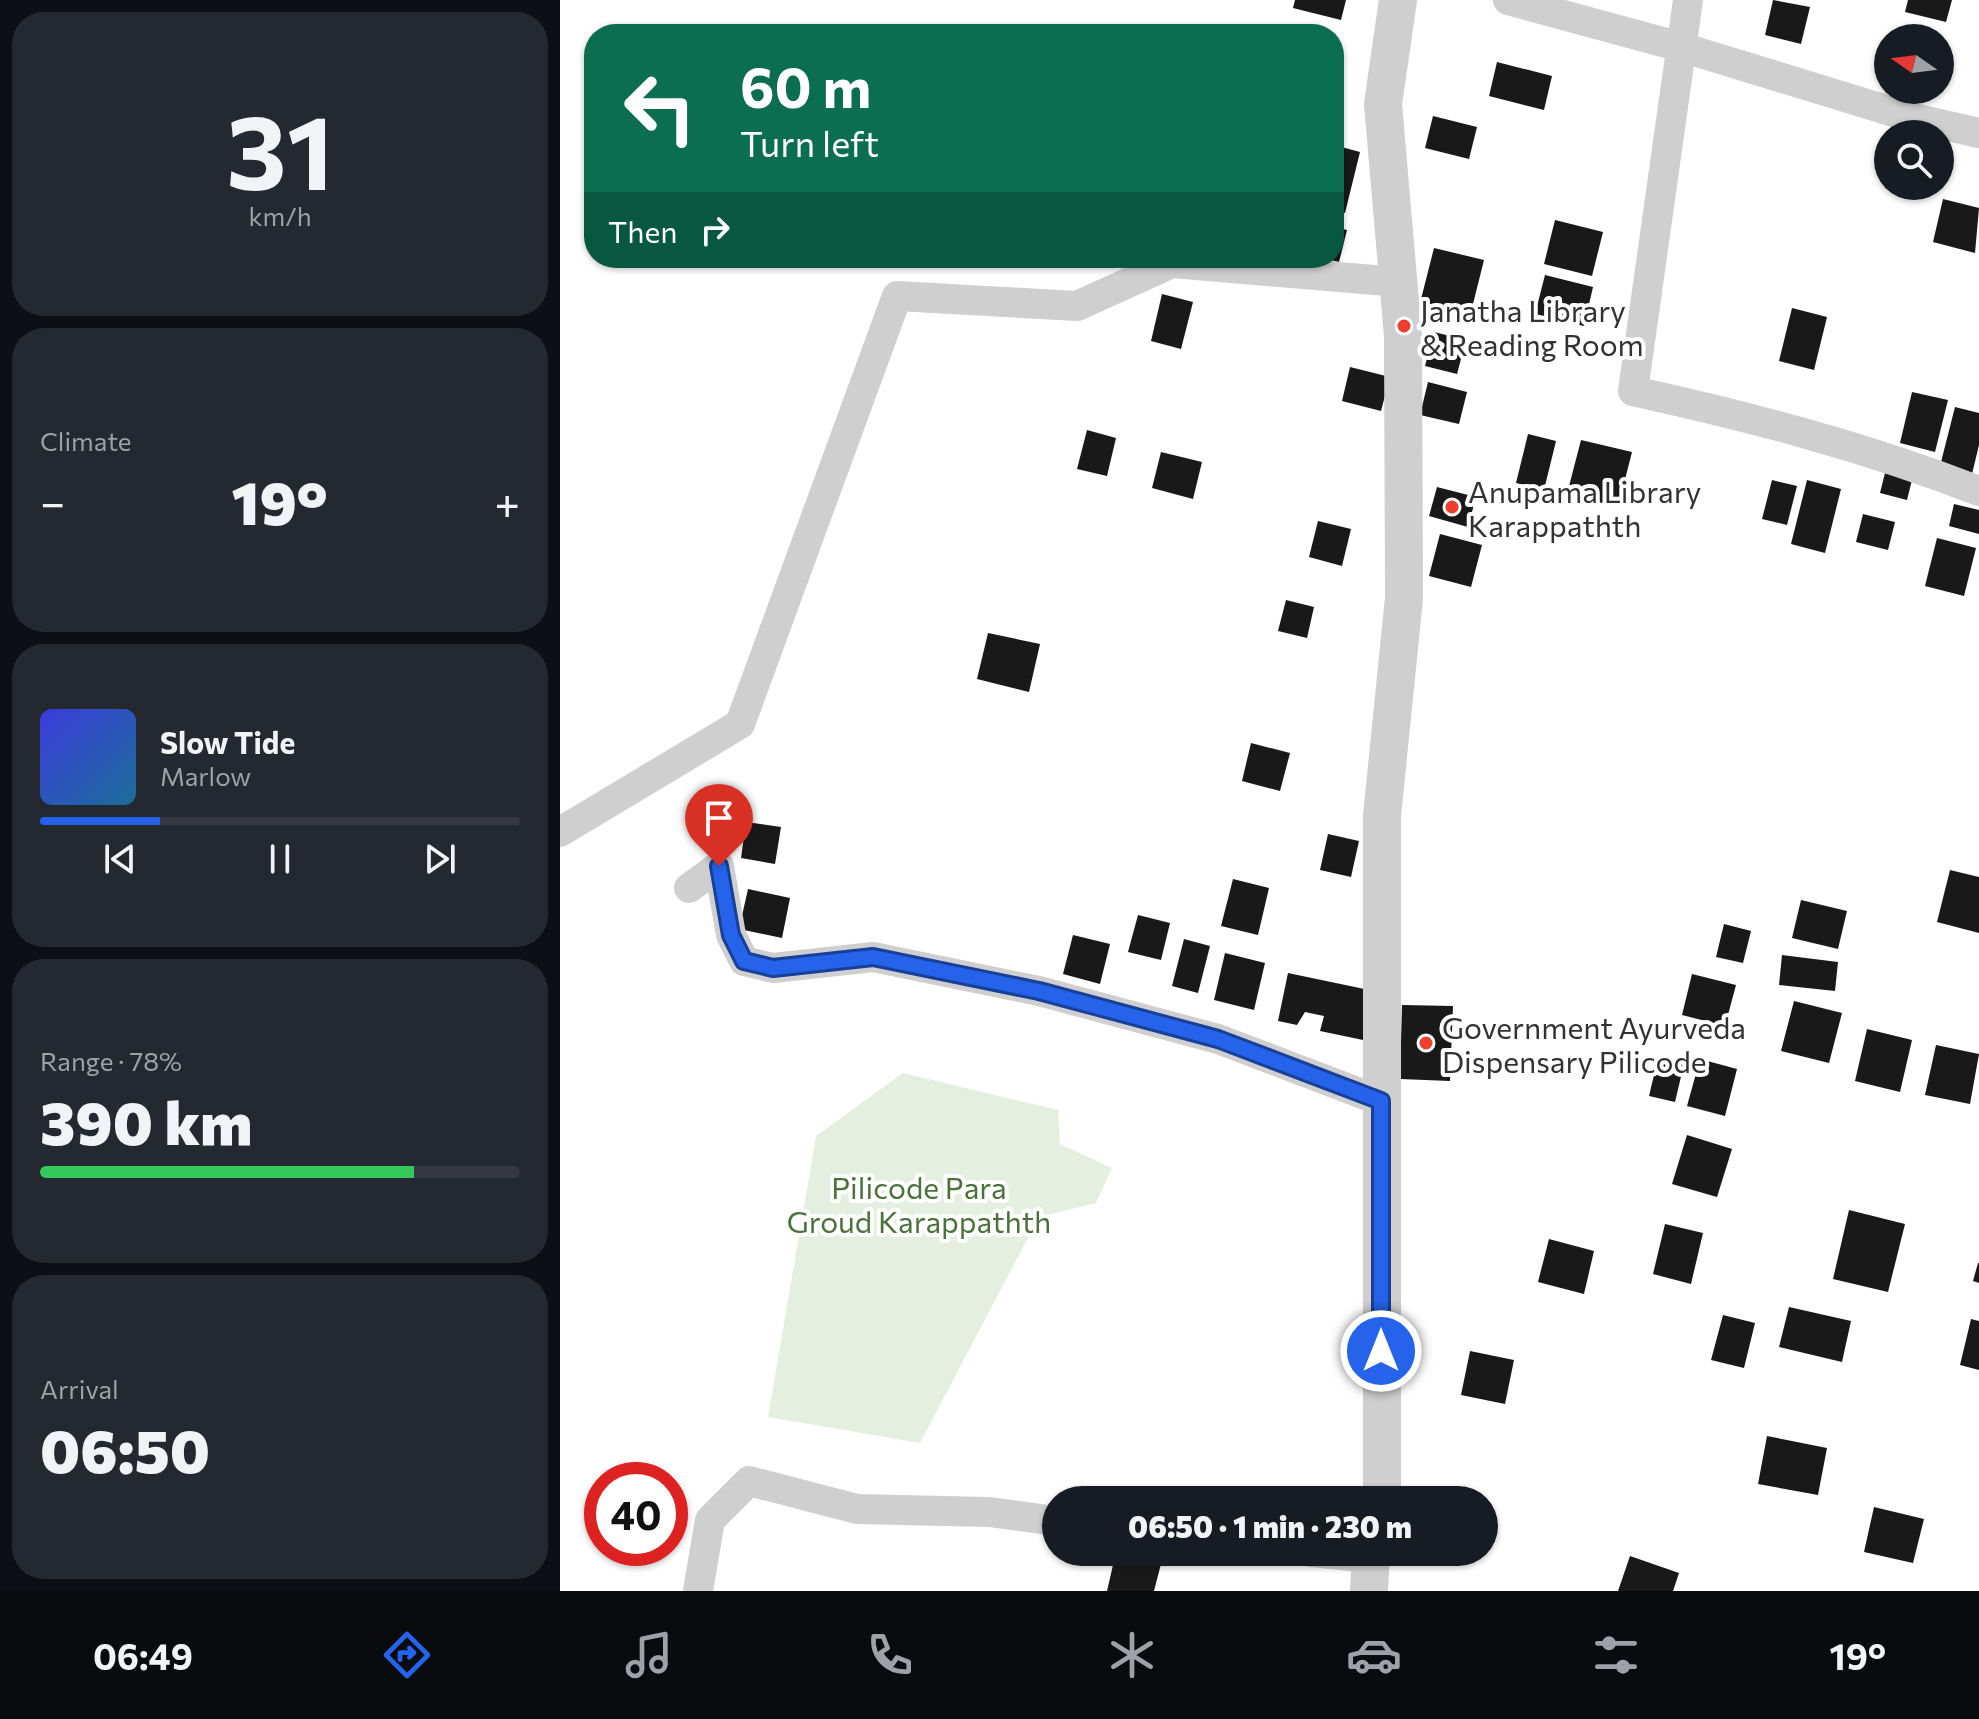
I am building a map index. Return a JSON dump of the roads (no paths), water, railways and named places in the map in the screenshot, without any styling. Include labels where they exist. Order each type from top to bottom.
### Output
[{"type":"street","points":[[1382,1486],[1382,816],[1404,598],[1403,336],[1383,104],[1398,0]]},
{"type":"street","points":[[1508,0],[1681,47],[1913,118],[1979,133]]},
{"type":"street","points":[[1688,0],[1633,391],[1776,423],[1908,463],[1979,491]]},
{"type":"street","points":[[560,832],[740,724],[897,296],[1077,306],[1161,268]]},
{"type":"street","points":[[1231,268],[1398,282]]},
{"type":"street","points":[[689,888],[719,866],[731,935],[744,961],[773,968],[873,957],[1039,991],[1218,1039],[1381,1101]]},
{"type":"street","points":[[698,1591],[710,1520],[749,1481],[857,1509],[989,1512],[1042,1519]]},
{"type":"place","name":"Janatha Library & Reading Room","points":[[1404,326]]},
{"type":"place","name":"Anupama Library Karappathth","points":[[1452,507]]},
{"type":"place","name":"Government Ayurveda Dispensary Pilicode","points":[[1426,1043]]},
{"type":"park label","name":"Pilicode Para Groud Karappathth","points":[[919,1203]]}]
